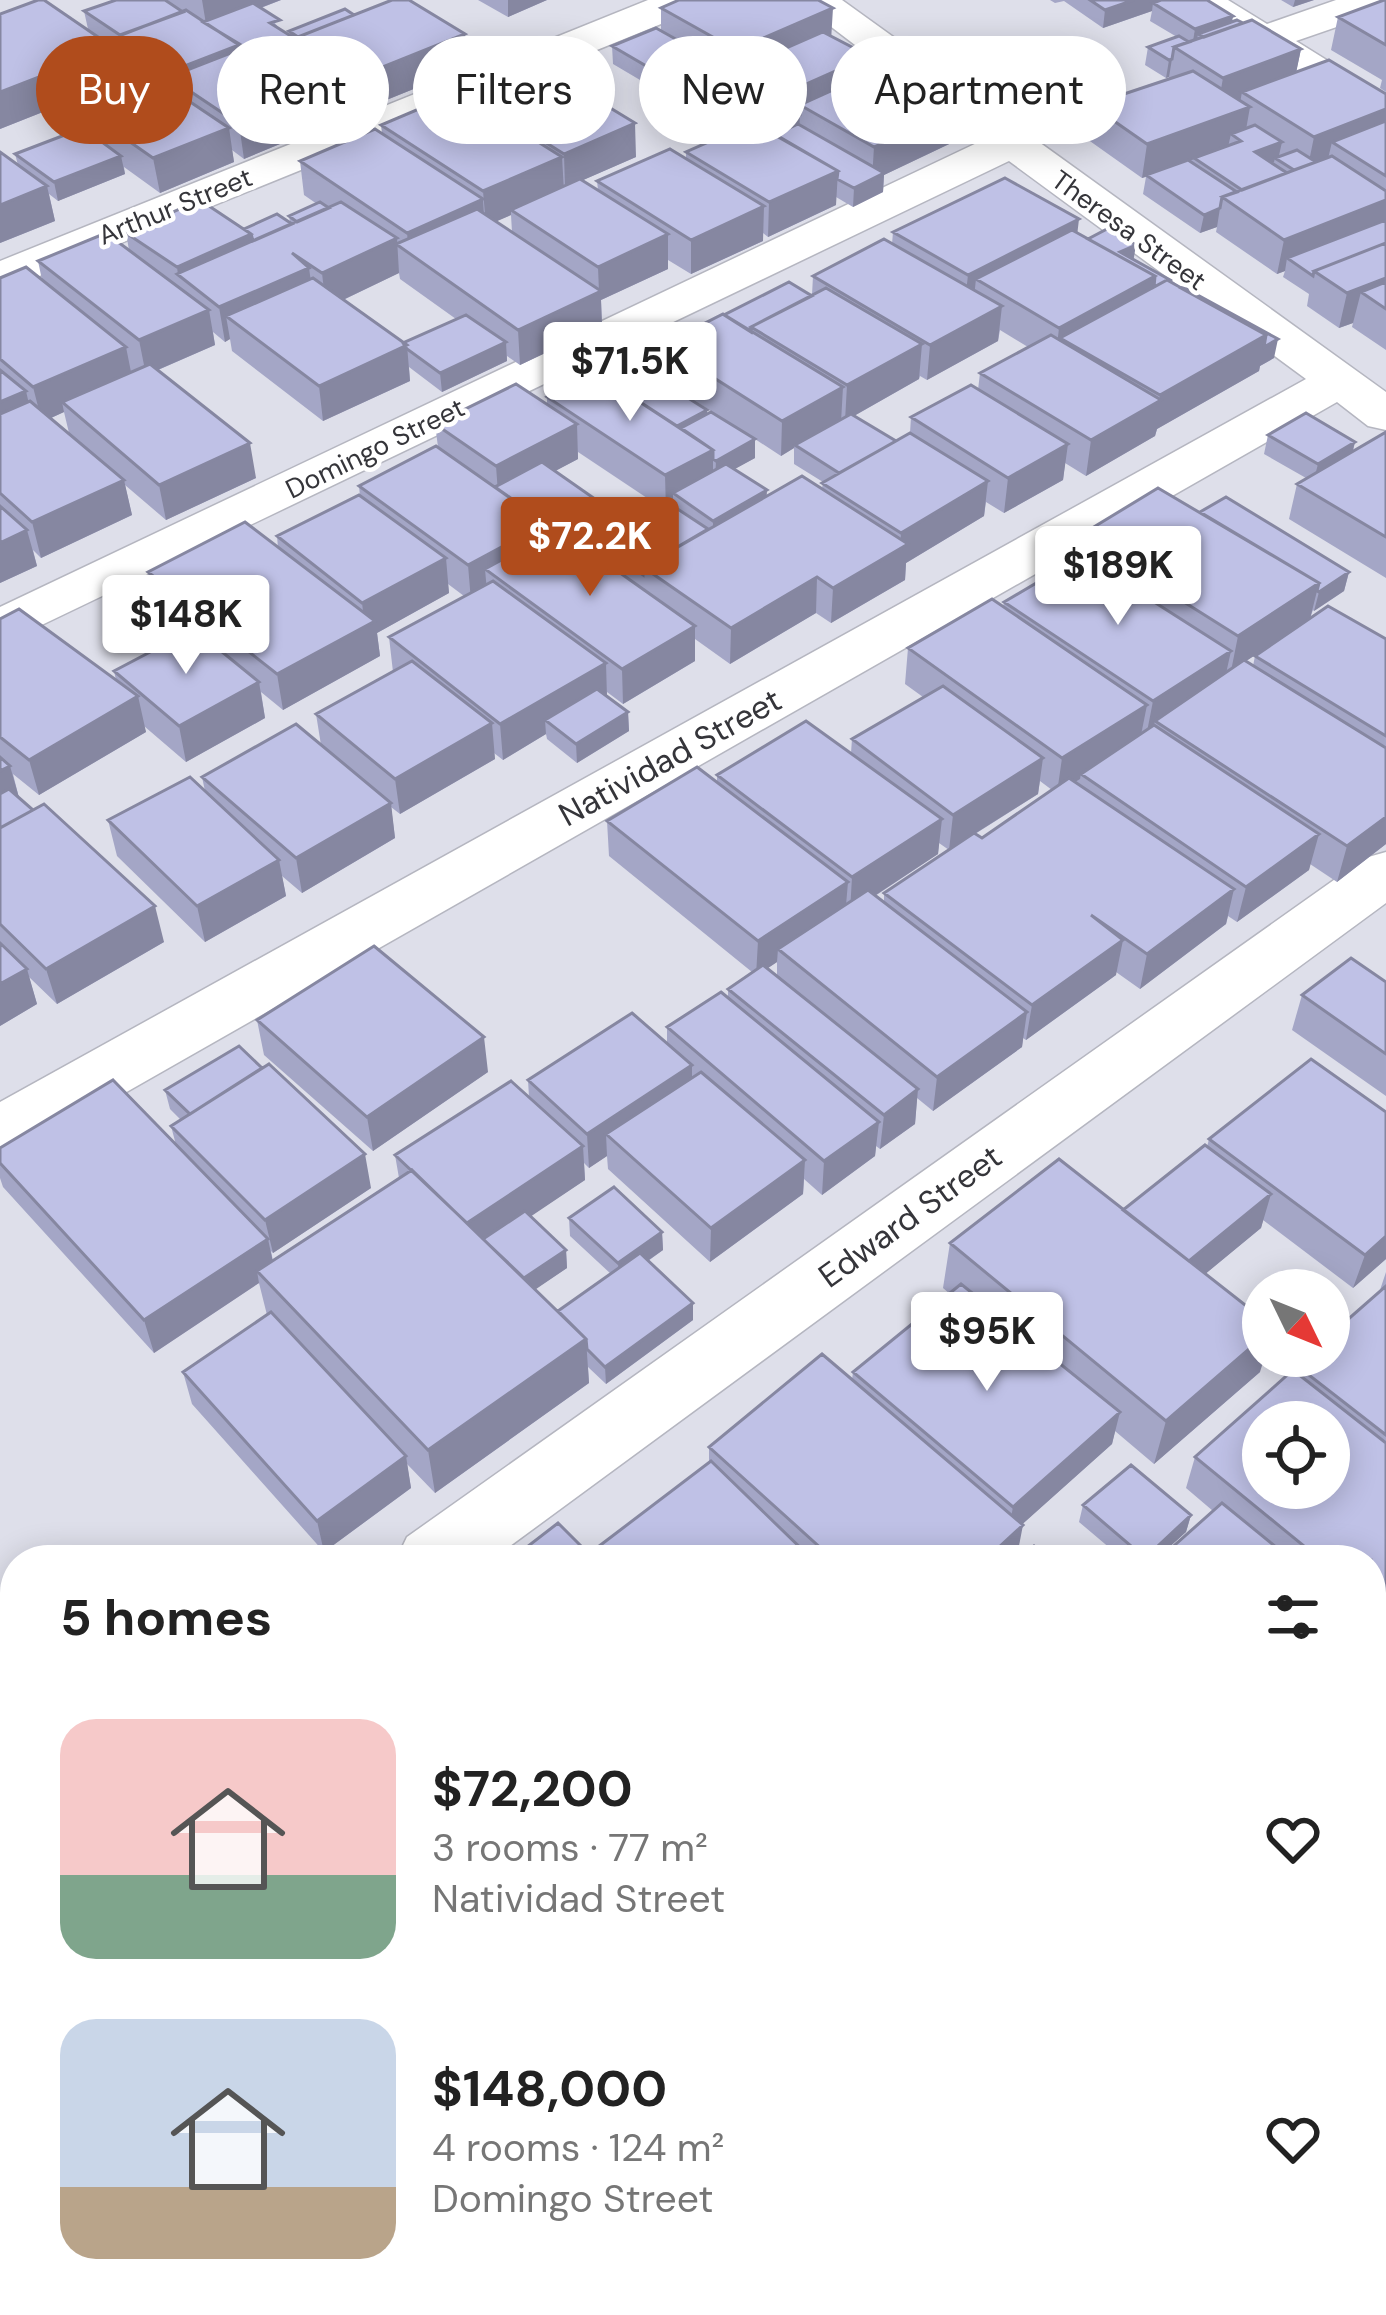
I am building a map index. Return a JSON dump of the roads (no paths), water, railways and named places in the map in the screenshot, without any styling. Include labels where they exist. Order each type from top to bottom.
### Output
[{"type":"street","name":"Arthur Street","points":[[594,36],[684,0]]},
{"type":"street","name":"Theresa Street","points":[[816,0],[864,36]]},
{"type":"street","points":[[1200,0],[1386,115]]},
{"type":"street","points":[[1262,39],[1376,0]]},
{"type":"street","name":"Arthur Street","points":[[0,278],[413,109]]},
{"type":"street","name":"Theresa Street","points":[[1009,144],[1386,415]]},
{"type":"street","name":"Domingo Street","points":[[0,628],[1009,144]]},
{"type":"street","name":"Natividad Street","points":[[0,1132],[1339,381]]},
{"type":"street","name":"Edward Street","points":[[455,1545],[1386,873]]}]
